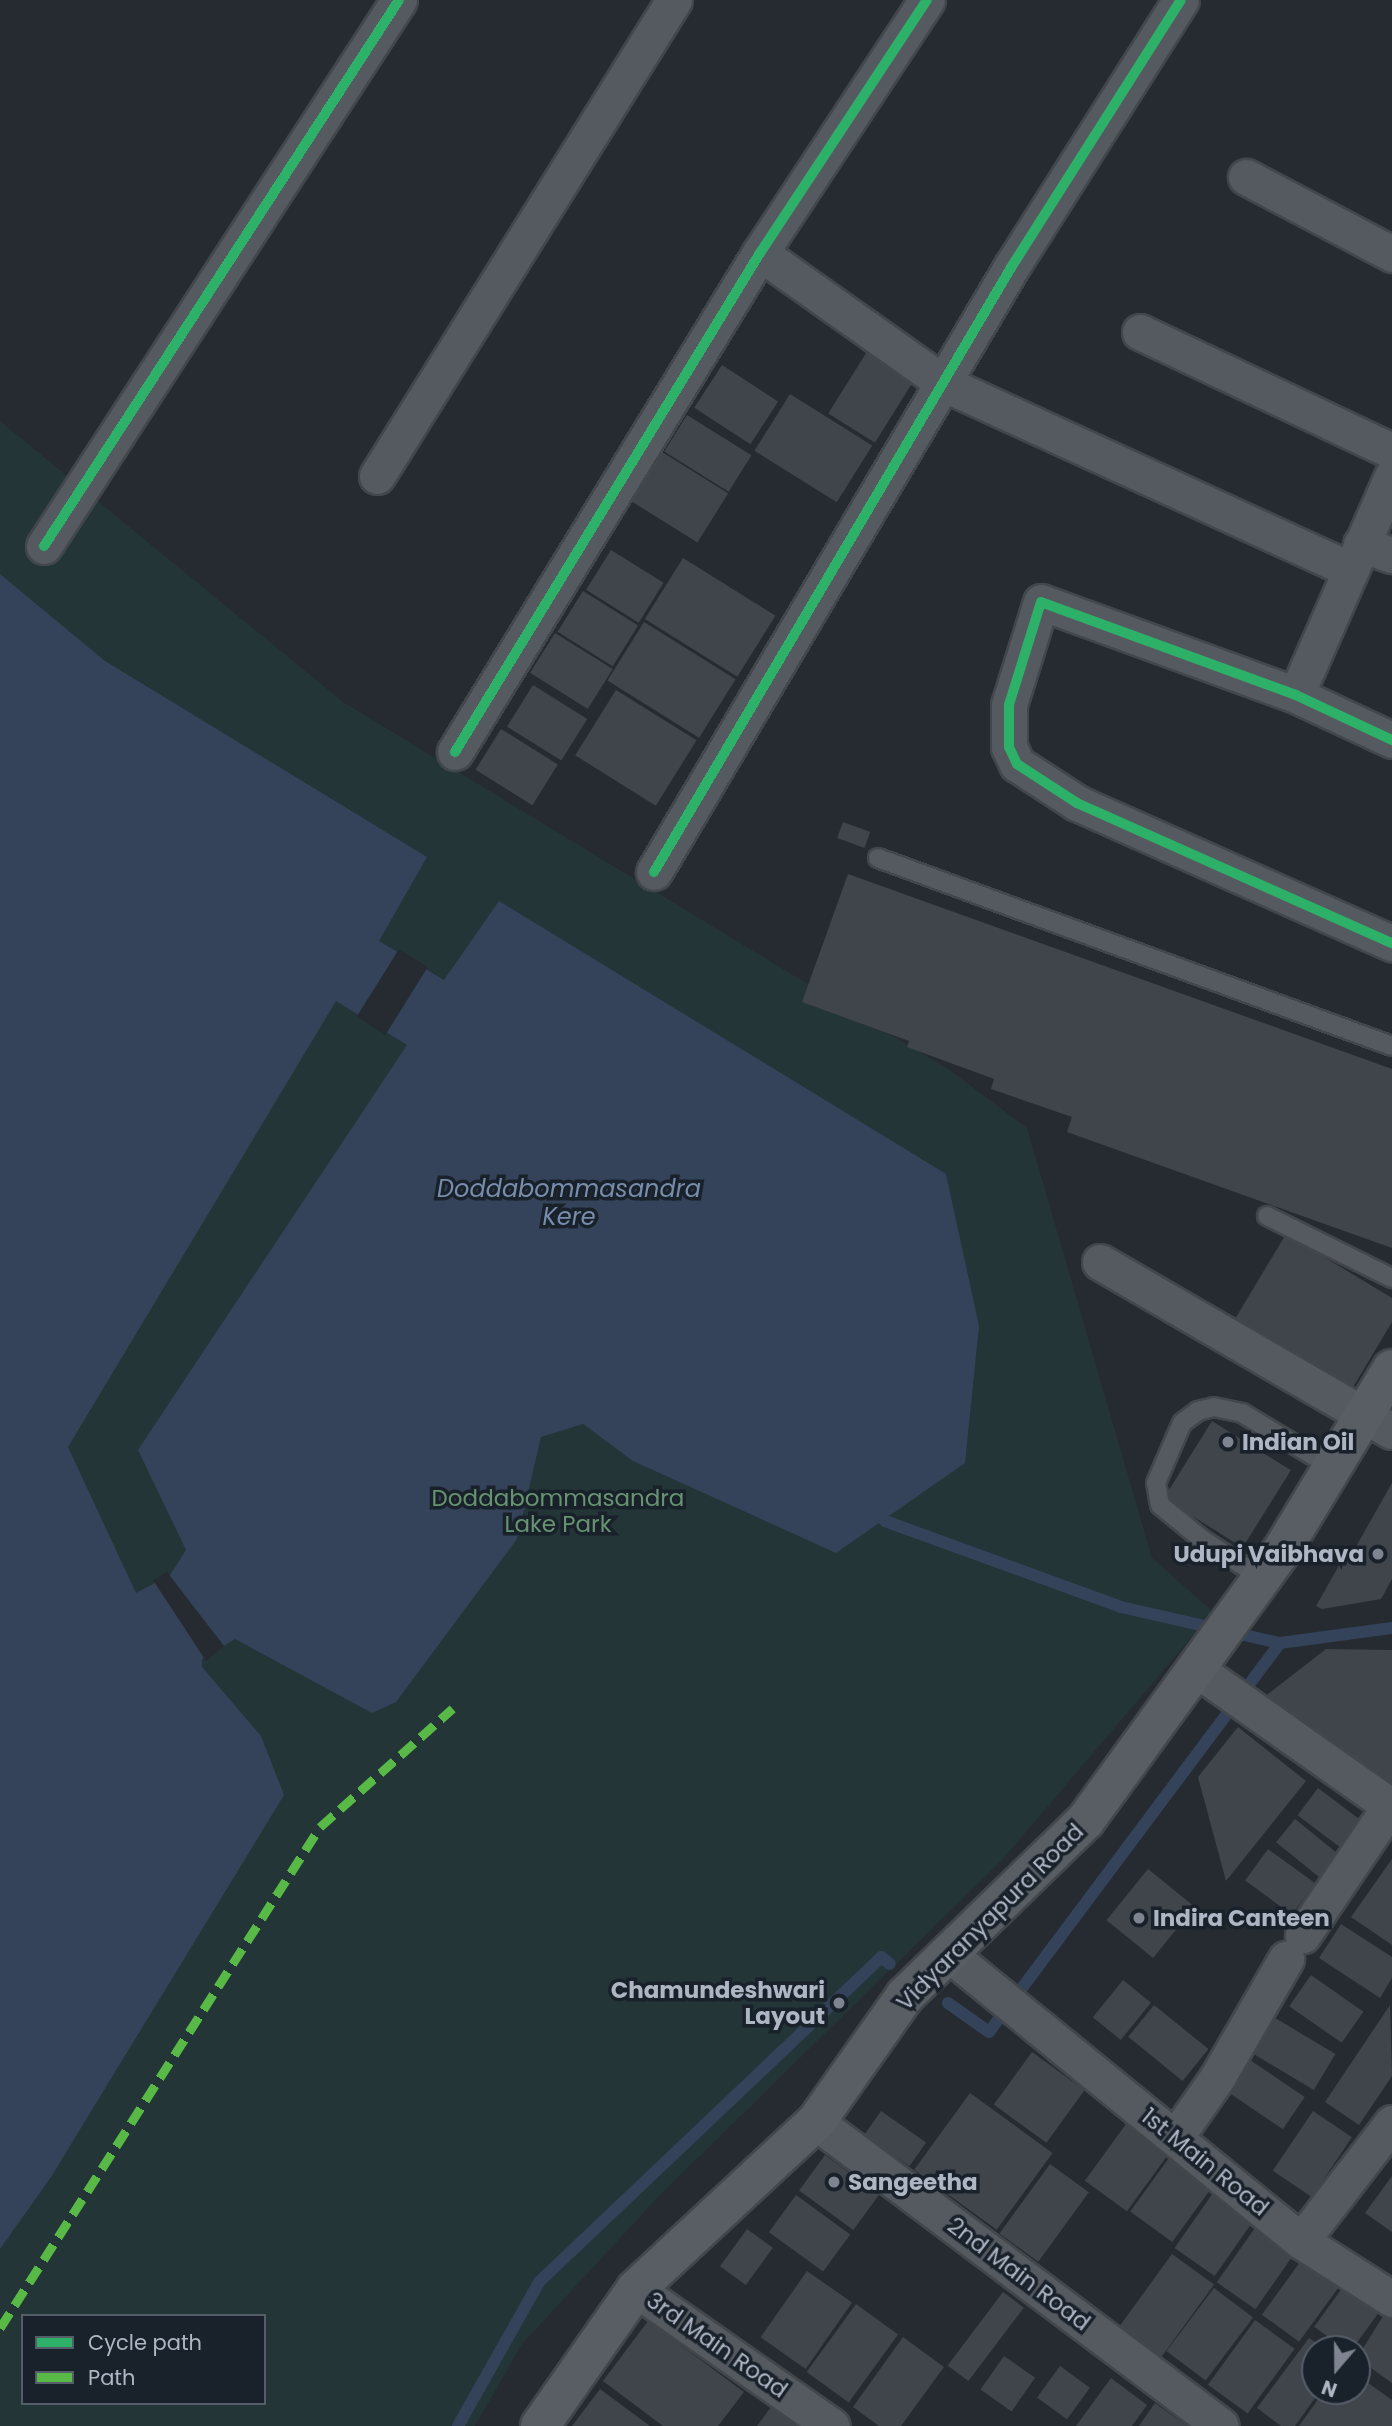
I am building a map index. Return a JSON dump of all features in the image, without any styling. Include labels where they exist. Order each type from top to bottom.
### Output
[{"type":"main road","name":"Vidyaranyapura Road","points":[[540,2426],[636,2289],[816,2122],[905,1996],[1086,1821],[1262,1578],[1332,1467],[1378,1424],[1392,1369]]},
{"type":"street","points":[[44,546],[399,0]]},
{"type":"street","points":[[377,476],[674,0]]},
{"type":"street","points":[[455,752],[760,253],[927,0]]},
{"type":"street","points":[[654,872],[945,384],[1012,265],[1181,0]]},
{"type":"street","points":[[1245,177],[1392,254]]},
{"type":"street","points":[[760,253],[945,384],[1367,556]]},
{"type":"street","points":[[1140,332],[1392,451]]},
{"type":"street","points":[[1296,695],[1367,556],[1392,476]]},
{"type":"street","points":[[1392,740],[1296,695],[1041,602],[1009,705],[1009,747],[1017,764],[1077,803],[1392,943]]},
{"type":"street","points":[[1100,1262],[1378,1424]]},
{"type":"street","points":[[1175,2138],[1217,2078],[1294,1947],[1390,1807],[1196,1669]]},
{"type":"street","name":"1st Main Road","points":[[949,1955],[1301,2241],[1392,2299]]},
{"type":"street","name":"2nd Main Road","points":[[816,2122],[1222,2426]]},
{"type":"street","points":[[1301,2241],[1392,2123]]},
{"type":"street","name":"3rd Main Road","points":[[636,2289],[832,2426]]},
{"type":"lane","points":[[878,859],[1392,1046]]},
{"type":"lane","points":[[1267,1216],[1392,1278]]},
{"type":"lane","points":[[1262,1578],[1203,1540],[1160,1505],[1156,1483],[1182,1423],[1198,1411],[1214,1407],[1242,1413],[1332,1467]]},
{"type":"green space","name":"Doddabommasandra Lake Park","points":[[0,421],[343,702],[951,1071],[1027,1128],[1152,1558],[1213,1612],[1002,1860],[661,2194],[522,2344],[475,2426],[0,2426]]},
{"type":"water","name":"Doddabommasandra Kere","points":[[0,574],[105,661],[427,857],[379,941],[444,980],[499,901],[946,1174],[979,1326],[965,1463],[836,1553],[633,1461],[583,1424],[541,1437],[517,1539],[396,1702],[372,1713],[235,1639],[202,1659],[202,1667],[261,1736],[284,1795],[51,2177],[0,2249]],"holes":[[[336,1001],[407,1045],[138,1450],[186,1550],[170,1575],[136,1593],[68,1447]]]},
{"type":"pier","points":[[399,949],[428,967],[385,1035],[357,1017]]},
{"type":"pier","points":[[167,1572],[224,1646],[206,1661],[153,1580]]},
{"type":"building","points":[[868,350],[915,379],[875,443],[828,414]]},
{"type":"building","points":[[722,365],[778,401],[750,444],[694,408]]},
{"type":"building","points":[[790,394],[872,445],[837,502],[754,451]]},
{"type":"building","points":[[687,415],[751,455],[729,492],[664,451]]},
{"type":"building","points":[[662,452],[728,493],[697,543],[631,501]]},
{"type":"building","points":[[611,550],[664,583],[639,623],[586,590]]},
{"type":"building","points":[[683,558],[775,616],[737,677],[645,619]]},
{"type":"building","points":[[583,591],[638,625],[613,666],[558,632]]},
{"type":"building","points":[[644,622],[736,679],[699,738],[607,681]]},
{"type":"building","points":[[555,633],[613,669],[588,709],[530,673]]},
{"type":"building","points":[[533,685],[587,719],[561,760],[507,727]]},
{"type":"building","points":[[616,690],[697,740],[656,806],[575,755]]},
{"type":"building","points":[[501,729],[558,765],[532,805],[476,770]]},
{"type":"building","points":[[843,822],[870,832],[864,848],[837,838]]},
{"type":"building","points":[[848,874],[1392,1069],[1392,1248],[1067,1132],[1072,1117],[991,1089],[994,1079],[907,1047],[909,1041],[802,1002]]},
{"type":"building","points":[[1286,1234],[1392,1298],[1392,1322],[1346,1399],[1229,1329]]},
{"type":"building","points":[[1212,1421],[1291,1470],[1243,1547],[1164,1498]]},
{"type":"building","points":[[1392,1483],[1392,1579],[1381,1599],[1322,1609],[1316,1606],[1349,1548],[1354,1550]]},
{"type":"building","points":[[1326,1649],[1392,1650],[1392,1788],[1263,1698]]},
{"type":"building","points":[[1238,1727],[1306,1781],[1226,1881],[1198,1777]]},
{"type":"building","points":[[1318,1788],[1362,1821],[1341,1848],[1298,1815]]},
{"type":"building","points":[[1295,1819],[1340,1856],[1321,1879],[1276,1842]]},
{"type":"building","points":[[1268,1849],[1315,1883],[1292,1915],[1245,1881]]},
{"type":"building","points":[[1392,1859],[1392,1945],[1351,1917]]},
{"type":"building","points":[[1148,1869],[1195,1907],[1153,1958],[1106,1920]]},
{"type":"building","points":[[1341,1924],[1392,1957],[1392,1978],[1380,1998],[1319,1958]]},
{"type":"building","points":[[1311,1975],[1363,2012],[1342,2043],[1289,2006]]},
{"type":"building","points":[[1123,1980],[1151,2003],[1121,2040],[1093,2017]]},
{"type":"building","points":[[1154,2005],[1208,2049],[1183,2081],[1128,2037]]},
{"type":"building","points":[[1390,2005],[1392,2076],[1359,2125],[1325,2102]]},
{"type":"building","points":[[1272,2016],[1335,2054],[1314,2090],[1250,2052]]},
{"type":"building","points":[[1032,2052],[1085,2090],[1046,2143],[994,2105]]},
{"type":"building","points":[[1250,2060],[1305,2097],[1283,2129],[1228,2092]]},
{"type":"building","points":[[970,2093],[1053,2153],[997,2230],[914,2170]]},
{"type":"building","points":[[881,2111],[926,2143],[909,2166],[864,2135]]},
{"type":"building","points":[[1313,2111],[1352,2137],[1312,2197],[1273,2171]]},
{"type":"building","points":[[1126,2124],[1168,2155],[1127,2211],[1085,2181]]},
{"type":"building","points":[[825,2155],[879,2194],[853,2230],[799,2191]]},
{"type":"building","points":[[1169,2158],[1211,2189],[1172,2242],[1130,2211]]},
{"type":"building","points":[[1050,2164],[1089,2192],[1038,2262],[999,2234]]},
{"type":"building","points":[[1392,2176],[1392,2232],[1365,2213]]},
{"type":"building","points":[[1213,2193],[1253,2221],[1215,2276],[1175,2248]]},
{"type":"building","points":[[796,2195],[850,2234],[823,2272],[769,2232]]},
{"type":"building","points":[[1257,2225],[1296,2252],[1255,2309],[1217,2282]]},
{"type":"building","points":[[747,2229],[773,2248],[746,2285],[720,2266]]},
{"type":"building","points":[[1172,2254],[1214,2285],[1162,2357],[1120,2326]]},
{"type":"building","points":[[1303,2258],[1340,2285],[1304,2335],[1301,2335],[1299,2342],[1262,2315]]},
{"type":"building","points":[[807,2271],[852,2303],[806,2369],[761,2337]]},
{"type":"building","points":[[1343,2287],[1379,2313],[1363,2335],[1326,2335],[1314,2327]]},
{"type":"building","points":[[1214,2288],[1253,2317],[1206,2381],[1166,2351]]},
{"type":"building","points":[[1003,2292],[1024,2308],[968,2381],[948,2365]]},
{"type":"building","points":[[856,2304],[898,2335],[849,2403],[807,2372]]},
{"type":"building","points":[[1385,2313],[1392,2318],[1392,2383],[1371,2368],[1371,2336]]},
{"type":"building","points":[[1255,2320],[1295,2349],[1248,2414],[1208,2385]]},
{"type":"building","points":[[648,2321],[744,2392],[718,2426],[663,2426],[603,2381]]},
{"type":"building","points":[[903,2337],[944,2367],[901,2426],[879,2426],[853,2407]]},
{"type":"building","points":[[1301,2349],[1301,2405],[1310,2405],[1295,2426],[1281,2426],[1257,2408]]},
{"type":"building","points":[[1004,2356],[1035,2378],[1012,2411],[980,2390]]},
{"type":"building","points":[[1060,2366],[1090,2388],[1067,2419],[1037,2398]]},
{"type":"building","points":[[1111,2378],[1147,2405],[1132,2426],[1076,2426]]},
{"type":"building","points":[[1371,2385],[1392,2400],[1392,2426],[1299,2426],[1314,2405],[1371,2405]]},
{"type":"building","points":[[600,2389],[650,2426],[572,2426]]},
{"type":"building","points":[[1155,2403],[1187,2426],[1139,2426]]},
{"type":"building","points":[[771,2407],[796,2426],[757,2426]]},
{"type":"waterway","points":[[874,1509],[885,1521],[1121,1607],[1280,1643]]},
{"type":"waterway","points":[[948,2003],[989,2032],[1280,1643],[1392,1628]]},
{"type":"waterway","points":[[458,2426],[539,2282],[881,1957],[890,1964]]},
{"type":"marked path","points":[[0,2328],[320,1827],[453,1708]]},
{"type":"cycle path","points":[[44,546],[399,0]]},
{"type":"cycle path","points":[[455,752],[760,253],[927,0]]},
{"type":"cycle path","points":[[654,872],[1012,266],[1181,0]]},
{"type":"cycle path","points":[[1392,740],[1296,695],[1041,602],[1009,705],[1009,747],[1017,764],[1077,803],[1392,943]]},
{"type":"place","name":"Indian Oil","points":[[1228,1442]]},
{"type":"place","name":"Udupi Vaibhava","points":[[1378,1554]]},
{"type":"place","name":"Indira Canteen","points":[[1139,1918]]},
{"type":"place","name":"Chamundeshwari Layout","points":[[839,2003]]},
{"type":"place","name":"Sangeetha","points":[[834,2182]]}]
